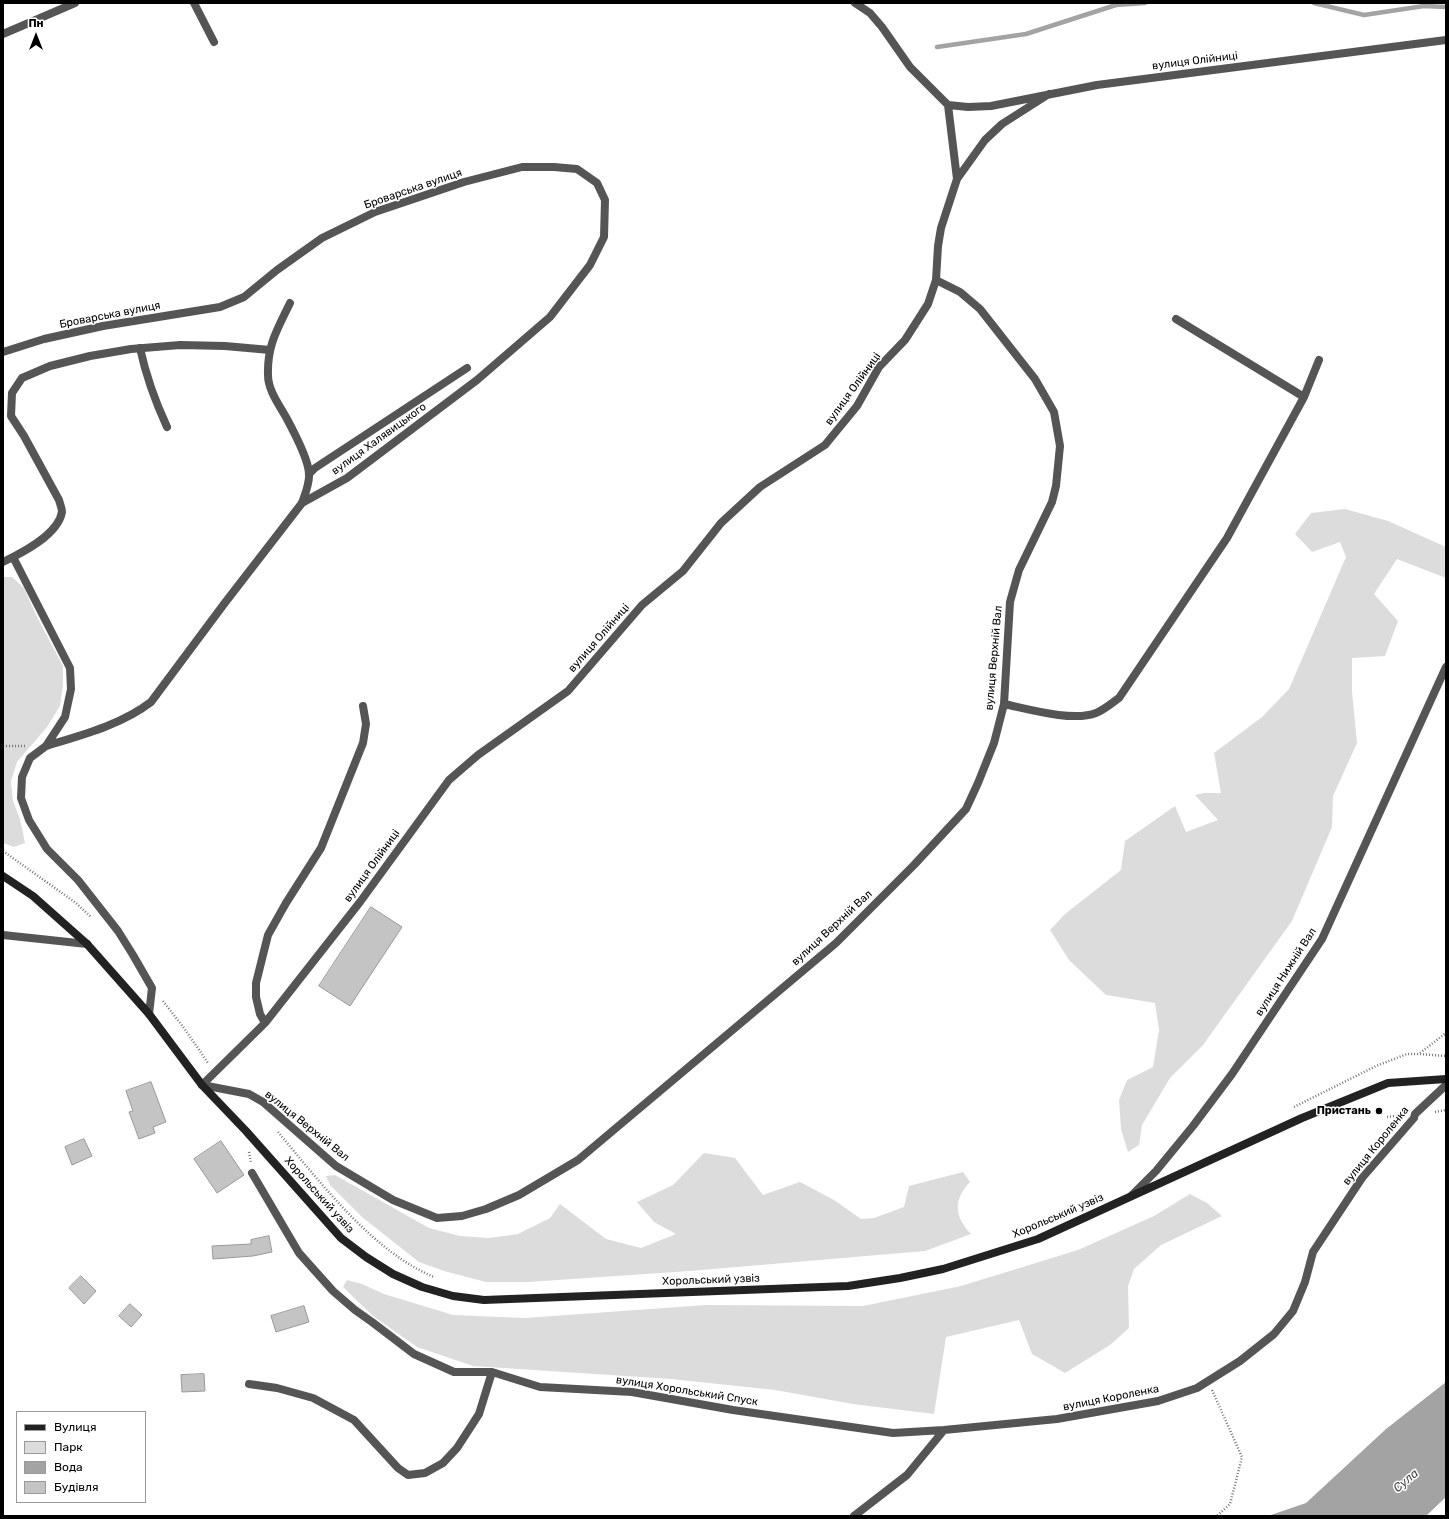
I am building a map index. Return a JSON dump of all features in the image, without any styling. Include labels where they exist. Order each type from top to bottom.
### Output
[{"type":"main road","name":"Хорольський узвіз","points":[[3,876],[33,896],[87,944],[149,1014],[202,1085],[246,1131],[341,1238],[366,1257],[393,1274],[422,1287],[453,1296],[484,1300],[848,1286],[943,1270],[1038,1239],[1302,1118],[1388,1083],[1446,1079]]},
{"type":"street","points":[[3,34],[75,3]]},
{"type":"street","points":[[194,3],[214,42]]},
{"type":"street","points":[[855,3],[870,13],[882,27],[910,67],[948,105],[957,179]]},
{"type":"street","name":"вулиця Олійниці","points":[[948,105],[968,107],[991,106],[1105,84],[1446,40]]},
{"type":"street","points":[[957,179],[985,140],[1002,124],[1049,94]]},
{"type":"street","name":"Броварська вулиця","points":[[3,352],[44,339],[103,326],[220,307],[244,297],[277,270],[322,238],[375,212],[464,182],[522,167],[577,169],[597,183],[605,200]]},
{"type":"street","name":"вулиця Олійниці","points":[[202,1085],[265,1023],[360,902],[449,780],[478,755],[568,691],[642,605],[683,571],[721,523],[760,487],[825,445],[857,406],[879,367],[905,340],[928,304],[936,280],[938,246],[941,228],[957,179]]},
{"type":"street","name":"вулиця Халявицького","points":[[46,746],[108,725],[137,713],[151,702],[302,503],[347,478],[476,380],[550,317],[590,265],[604,237],[605,200]]},
{"type":"street","name":"вулиця Верхній Вал","points":[[202,1085],[249,1094],[336,1166],[393,1200],[437,1218],[462,1216],[486,1209],[519,1195],[578,1160],[836,943],[914,866],[966,809],[994,743],[1004,704],[1010,602],[1019,570],[1052,502],[1056,486],[1060,446],[1054,412],[1035,379],[980,309],[960,292],[936,280]]},
{"type":"street","points":[[290,303],[272,340],[268,377],[276,403],[287,419],[306,461],[309,474],[302,503]]},
{"type":"street","points":[[1176,319],[1304,396]]},
{"type":"street","points":[[3,562],[14,557],[46,536],[58,522],[62,511],[59,500],[24,436],[11,416],[12,393],[22,378],[50,366],[90,356],[140,348],[180,345],[270,350]]},
{"type":"street","points":[[140,348],[153,396],[167,427]]},
{"type":"street","points":[[1004,704],[1060,715],[1082,716],[1096,713],[1119,698],[1227,538],[1304,396],[1319,360]]},
{"type":"street","points":[[309,474],[315,468],[467,368]]},
{"type":"street","points":[[14,557],[70,668],[70,689],[65,717],[46,746],[30,758],[22,777],[21,798],[29,820],[47,849],[78,880],[118,931],[152,988],[149,1014]]},
{"type":"street","name":"вулиця Нижній Вал","points":[[1130,1197],[1156,1170],[1184,1137],[1227,1080],[1275,1011],[1322,939],[1446,667]]},
{"type":"street","points":[[265,1023],[260,1014],[256,997],[256,983],[268,935],[286,903],[322,848],[363,743],[366,724],[363,706]]},
{"type":"street","points":[[3,935],[87,944]]},
{"type":"street","name":"вулиця Короленка","points":[[944,1430],[1057,1419],[1158,1401],[1197,1388],[1240,1361],[1279,1329],[1292,1311],[1305,1282],[1313,1252],[1362,1178],[1414,1118],[1415,1114],[1446,1085]]},
{"type":"street","name":"вулиця Хорольський Спуск","points":[[252,1173],[299,1253],[333,1291],[355,1310],[414,1354],[454,1372],[492,1372],[540,1387],[632,1392],[733,1410],[893,1433],[944,1430]]},
{"type":"street","points":[[250,1384],[278,1388],[313,1398],[354,1420],[373,1438],[398,1468],[408,1475],[425,1473],[443,1463],[457,1448],[479,1414],[492,1372]]},
{"type":"street","points":[[854,1516],[907,1475],[944,1430]]},
{"type":"path","points":[[3,852],[76,903],[92,918]]},
{"type":"path","points":[[152,988],[188,1034],[206,1059],[214,1074]]},
{"type":"path","points":[[1420,1054],[1446,1033]]},
{"type":"path","points":[[1293,1108],[1376,1066],[1406,1054],[1446,1056]]},
{"type":"path","points":[[276,1129],[344,1208],[368,1232],[394,1256],[419,1271],[437,1278]]},
{"type":"path","points":[[1208,1381],[1242,1457],[1230,1504],[1216,1516]]},
{"type":"green space","points":[[1345,509],[1388,521],[1446,547],[1446,578],[1397,559],[1374,594],[1398,621],[1385,656],[1352,658],[1352,692],[1357,743],[1333,796],[1332,827],[1292,921],[1203,1045],[1170,1078],[1142,1125],[1139,1145],[1128,1152],[1121,1129],[1119,1100],[1127,1080],[1153,1067],[1159,1030],[1155,1003],[1106,995],[1069,960],[1050,930],[1065,914],[1121,870],[1125,841],[1175,806],[1186,832],[1218,820],[1195,795],[1204,793],[1221,793],[1214,753],[1262,717],[1289,689],[1346,557],[1340,542],[1312,552],[1295,534],[1311,513]]},
{"type":"green space","points":[[3,577],[12,577],[24,588],[37,617],[63,666],[63,685],[60,706],[47,727],[17,762],[11,781],[13,801],[20,819],[25,843],[14,847],[3,843]]},
{"type":"green space","points":[[704,1153],[735,1158],[763,1195],[800,1182],[834,1200],[861,1219],[874,1218],[904,1207],[909,1186],[963,1172],[970,1182],[961,1195],[958,1202],[958,1208],[961,1221],[971,1234],[925,1251],[690,1271],[528,1282],[486,1282],[444,1271],[419,1262],[362,1217],[330,1185],[326,1176],[335,1175],[429,1228],[460,1236],[489,1238],[518,1234],[550,1218],[560,1204],[606,1239],[641,1248],[676,1234],[654,1222],[637,1202],[673,1185]]},
{"type":"green space","points":[[1190,1194],[1207,1203],[1222,1216],[1161,1245],[1134,1269],[1128,1286],[1129,1328],[1110,1345],[1065,1373],[1032,1354],[1019,1320],[946,1337],[934,1414],[853,1404],[775,1390],[671,1379],[473,1366],[417,1347],[373,1316],[343,1287],[347,1280],[362,1284],[384,1294],[453,1315],[525,1318],[706,1305],[863,1306],[961,1286],[1078,1250],[1154,1216]]},
{"type":"water","name":"Сула","points":[[1446,1382],[1446,1497],[1426,1516],[1268,1516],[1306,1503],[1386,1429]]},
{"type":"building","points":[[371,907],[402,927],[350,1006],[319,986]]},
{"type":"building","points":[[151,1082],[166,1122],[153,1127],[155,1133],[139,1139],[129,1112],[133,1111],[126,1091]]},
{"type":"building","points":[[84,1139],[92,1156],[72,1165],[65,1147]]},
{"type":"building","points":[[221,1141],[244,1175],[217,1193],[194,1159]]},
{"type":"building","points":[[269,1236],[272,1252],[253,1256],[213,1259],[212,1246],[251,1244],[251,1240]]},
{"type":"building","points":[[81,1276],[96,1291],[84,1304],[69,1288]]},
{"type":"building","points":[[130,1304],[142,1315],[131,1327],[119,1316]]},
{"type":"building","points":[[304,1306],[309,1322],[276,1332],[271,1316]]},
{"type":"building","points":[[204,1374],[205,1391],[182,1392],[181,1375]]},
{"type":"waterway","points":[[937,47],[1026,34],[1116,5],[1145,3]]},
{"type":"waterway","points":[[1314,3],[1364,15],[1424,6],[1446,7]]},
{"type":"place","name":"Пристань","points":[[1379,1111]]}]
